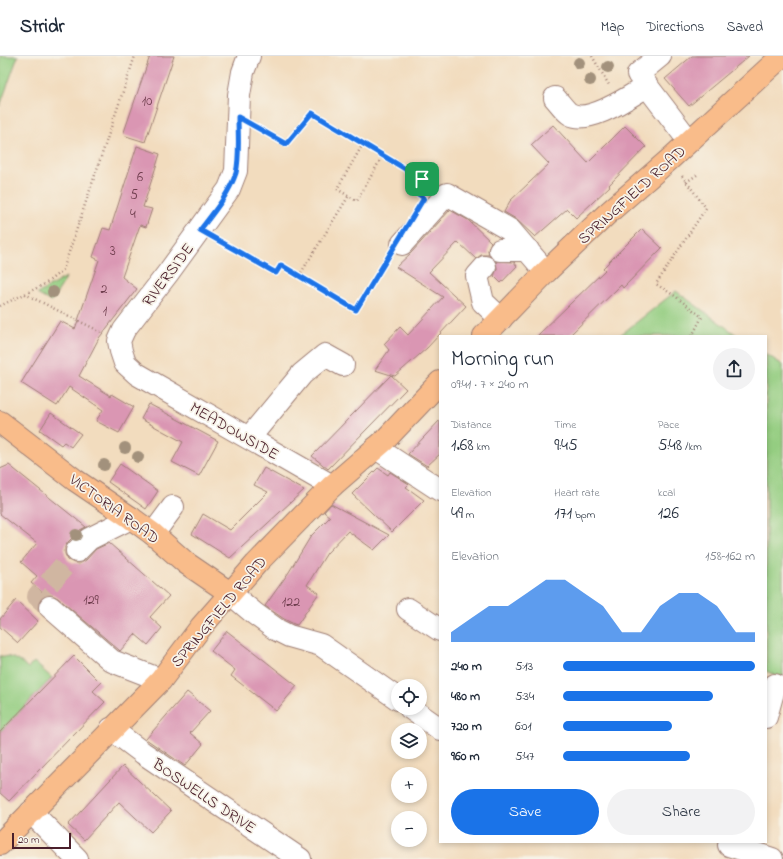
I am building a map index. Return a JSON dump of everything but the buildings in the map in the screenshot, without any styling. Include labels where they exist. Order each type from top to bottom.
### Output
[{"type":"main road","name":"SPRINGFIELD ROAD","points":[[485,335],[546,272],[608,213],[670,159],[782,56]]},
{"type":"main road","name":"SPRINGFIELD ROAD","points":[[3,835],[31,812],[111,729],[161,680],[201,627],[256,564],[332,486],[376,448],[439,383]]},
{"type":"main road","name":"VICTORIA ROAD","points":[[0,422],[75,480],[153,534],[186,563],[230,593]]},
{"type":"street","name":"RIVERSIDE","points":[[119,341],[124,330],[230,189],[236,171],[239,95],[243,72],[249,56]]},
{"type":"street","points":[[555,98],[570,114],[584,116],[599,113],[643,80],[660,56]]},
{"type":"street","points":[[643,80],[689,141]]},
{"type":"street","points":[[397,247],[447,194],[510,230],[546,272]]},
{"type":"street","points":[[500,250],[528,250]]},
{"type":"street","points":[[485,267],[477,276],[483,302],[501,319]]},
{"type":"street","name":"MEADOWSIDE","points":[[119,341],[120,351],[125,363],[137,374],[332,486]]},
{"type":"street","points":[[249,438],[302,374],[325,355],[343,365]]},
{"type":"street","points":[[376,448],[439,489]]},
{"type":"street","points":[[153,534],[173,507]]},
{"type":"street","points":[[78,551],[89,539],[131,518]]},
{"type":"street","points":[[230,593],[277,630],[289,636],[321,645],[391,694]]},
{"type":"street","points":[[50,607],[112,661],[161,680]]},
{"type":"street","points":[[408,609],[439,629]]},
{"type":"street","points":[[767,713],[775,685]]},
{"type":"street","points":[[420,715],[439,728]]},
{"type":"street","name":"BOSWELLS DRIVE","points":[[111,729],[149,757],[300,859]]},
{"type":"street","points":[[31,812],[77,859]]},
{"type":"street","points":[[728,848],[772,859]]},
{"type":"path","points":[[0,306],[45,284],[63,270],[134,56]]},
{"type":"path","points":[[592,56],[612,88],[643,80]]},
{"type":"path","points":[[238,117],[286,144],[312,113],[447,194]]},
{"type":"path","points":[[363,144],[337,189],[348,197],[357,201],[383,155]]},
{"type":"path","points":[[670,159],[706,208],[656,284],[676,296],[702,317],[693,335]]},
{"type":"path","points":[[686,182],[696,175]]},
{"type":"path","points":[[422,179],[415,192],[424,198]]},
{"type":"path","points":[[299,276],[348,197]]},
{"type":"path","points":[[200,230],[276,273],[281,265],[356,310],[397,247]]},
{"type":"path","points":[[24,294],[119,341]]},
{"type":"green space","points":[[0,56],[18,56],[0,106]]},
{"type":"green space","points":[[66,277],[51,302],[37,294]]},
{"type":"green space","points":[[676,291],[737,335],[620,335]]},
{"type":"green space","points":[[767,355],[783,365],[783,679],[767,671]]},
{"type":"green space","points":[[0,656],[16,659],[28,668],[34,662],[52,678],[0,732]]},
{"type":"tunnel","points":[[50,607],[38,596],[77,551]]},
{"type":"route","points":[[312,113],[422,179],[415,192],[424,198],[356,310],[281,265],[276,273],[200,230],[230,189],[236,171],[238,117],[286,144],[312,113]]}]
